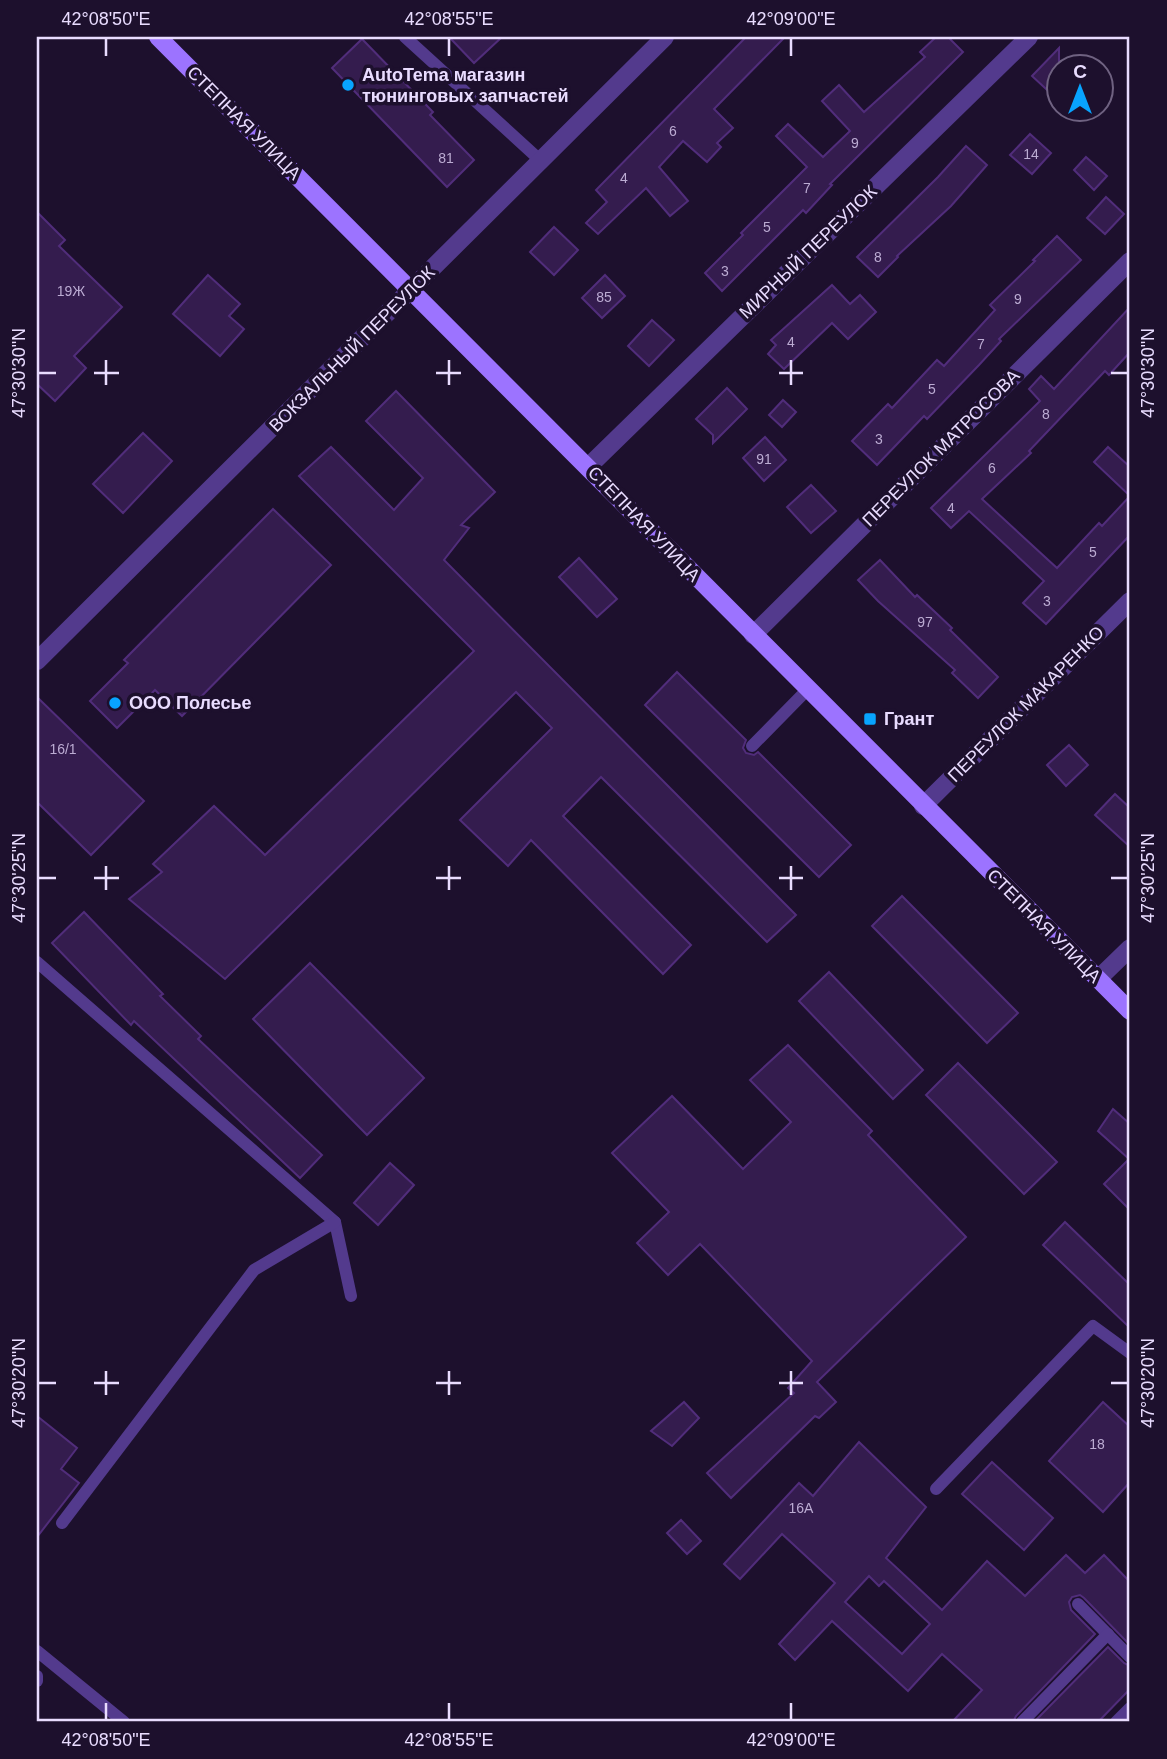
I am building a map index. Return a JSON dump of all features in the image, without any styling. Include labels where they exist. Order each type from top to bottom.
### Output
[{"type":"main road","name":"СТЕПНАЯ УЛИЦА","points":[[158,37],[1130,1011]]},
{"type":"street","name":"ВОКЗАЛЬНЫЙ ПЕРЕУЛОК","points":[[37,660],[665,37]]},
{"type":"street","name":"МИРНЫЙ ПЕРЕУЛОК","points":[[588,467],[1029,37]]},
{"type":"street","name":"ПЕРЕУЛОК МАТРОСОВА","points":[[753,635],[1130,261]]},
{"type":"street","name":"ПЕРЕУЛОК МАКАРЕНКО","points":[[923,806],[1130,601]]},
{"type":"street","points":[[1098,979],[1130,948]]},
{"type":"lane","points":[[405,37],[541,161]]},
{"type":"lane","points":[[751,746],[807,690]]},
{"type":"lane","points":[[37,962],[335,1222],[351,1296]]},
{"type":"lane","points":[[62,1523],[254,1270],[335,1222]]},
{"type":"lane","points":[[936,1489],[1093,1326],[1130,1353]]},
{"type":"lane","points":[[1078,1604],[1130,1657]]},
{"type":"lane","points":[[1023,1722],[1108,1634]]},
{"type":"lane","points":[[37,1651],[124,1722]]},
{"type":"lane","points":[[1116,1722],[1130,1708]]},
{"type":"building","points":[[449,37],[502,37],[474,63]]},
{"type":"building","points":[[746,37],[785,37],[714,109],[733,128],[717,143],[721,147],[707,162],[683,141],[659,167],[688,201],[670,216],[646,188],[598,234],[586,223],[607,202],[596,190]]},
{"type":"building","points":[[936,37],[948,37],[963,52],[830,184],[832,185],[806,213],[803,210],[722,291],[705,273],[807,167],[776,136],[788,124],[823,157],[850,131],[822,101],[839,85],[864,112],[925,57],[920,52]]},
{"type":"building","points":[[362,39],[433,112],[430,115],[474,160],[447,187],[332,68]]},
{"type":"building","points":[[1044,64],[1044,87],[1032,76]]},
{"type":"building","points":[[1030,134],[1051,153],[1032,174],[1010,155]]},
{"type":"building","points":[[966,146],[987,165],[951,206],[878,277],[857,257]]},
{"type":"building","points":[[1086,157],[1107,176],[1094,190],[1074,170]]},
{"type":"building","points":[[1106,197],[1124,214],[1105,234],[1087,218]]},
{"type":"building","points":[[37,212],[65,240],[59,246],[122,307],[74,356],[86,368],[55,401],[37,384]]},
{"type":"building","points":[[554,227],[578,250],[554,275],[530,252]]},
{"type":"building","points":[[1057,236],[1081,260],[999,339],[1001,341],[927,419],[924,416],[877,465],[852,441],[888,404],[892,408],[937,360],[944,366],[995,310],[990,305]]},
{"type":"building","points":[[208,275],[240,304],[229,316],[244,329],[220,356],[173,314]]},
{"type":"building","points":[[605,275],[625,296],[602,318],[582,298]]},
{"type":"building","points":[[832,285],[850,304],[860,295],[876,312],[848,339],[832,323],[784,369],[768,354],[776,345],[771,340]]},
{"type":"building","points":[[1130,307],[1130,352],[1109,375],[1105,371],[1029,451],[1031,453],[982,499],[1057,568],[1099,523],[1102,526],[1130,496],[1130,535],[1046,624],[1023,603],[1044,581],[969,511],[951,528],[931,508],[1040,401],[1029,389],[1041,376],[1054,389]]},
{"type":"building","points":[[652,320],[674,340],[649,366],[628,346]]},
{"type":"building","points":[[727,388],[747,409],[713,443],[713,435],[696,419]]},
{"type":"building","points":[[396,391],[495,492],[461,525],[469,528],[444,560],[796,915],[767,942],[601,777],[563,816],[691,945],[663,974],[531,840],[508,866],[460,820],[552,728],[516,692],[225,979],[129,899],[162,872],[153,864],[214,806],[265,855],[474,651],[299,476],[331,447],[394,510],[423,478],[366,421]]},
{"type":"building","points":[[783,400],[796,412],[782,427],[769,415]]},
{"type":"building","points":[[143,433],[172,461],[123,513],[93,484]]},
{"type":"building","points":[[765,437],[786,460],[764,481],[743,458]]},
{"type":"building","points":[[1108,447],[1130,467],[1130,496],[1094,462]]},
{"type":"building","points":[[811,485],[836,511],[811,533],[787,507]]},
{"type":"building","points":[[273,509],[331,565],[182,716],[155,690],[117,728],[90,701],[128,663],[124,660]]},
{"type":"building","points":[[579,558],[617,599],[597,617],[559,577]]},
{"type":"building","points":[[880,560],[915,597],[917,595],[952,628],[950,630],[998,677],[978,698],[952,673],[955,670],[858,580]]},
{"type":"building","points":[[677,672],[746,740],[743,748],[746,753],[754,755],[758,752],[851,845],[819,877],[645,705]]},
{"type":"building","points":[[37,697],[144,801],[91,855],[37,802]]},
{"type":"building","points":[[1069,745],[1088,765],[1066,786],[1047,765]]},
{"type":"building","points":[[1115,794],[1130,808],[1130,847],[1095,815]]},
{"type":"building","points":[[902,896],[1018,1013],[987,1043],[872,926]]},
{"type":"building","points":[[84,912],[163,994],[160,996],[201,1036],[198,1039],[322,1155],[300,1178],[134,1021],[131,1025],[52,943]]},
{"type":"building","points":[[310,963],[424,1078],[367,1135],[253,1019]]},
{"type":"building","points":[[829,972],[923,1070],[893,1099],[799,1001]]},
{"type":"building","points":[[788,1045],[872,1131],[868,1135],[966,1237],[817,1382],[836,1402],[819,1418],[815,1416],[731,1498],[707,1473],[794,1393],[788,1388],[812,1361],[700,1244],[668,1275],[637,1243],[669,1212],[612,1153],[672,1096],[743,1169],[791,1122],[750,1080]]},
{"type":"building","points":[[958,1063],[1057,1162],[1024,1194],[926,1095]]},
{"type":"building","points":[[1113,1109],[1130,1124],[1130,1210],[1104,1184],[1129,1159],[1098,1131]]},
{"type":"building","points":[[390,1163],[414,1185],[378,1225],[354,1203]]},
{"type":"building","points":[[1065,1222],[1130,1285],[1130,1328],[1043,1245]]},
{"type":"building","points":[[684,1402],[699,1418],[672,1446],[651,1431]]},
{"type":"building","points":[[1103,1402],[1130,1427],[1130,1482],[1103,1512],[1049,1461]]},
{"type":"building","points":[[37,1416],[77,1448],[61,1469],[79,1483],[37,1537]]},
{"type":"building","points":[[859,1442],[926,1507],[886,1558],[942,1610],[987,1561],[1025,1596],[1066,1555],[1085,1573],[1104,1555],[1130,1582],[1130,1645],[1084,1598],[1080,1595],[1072,1597],[1069,1602],[1071,1610],[1095,1634],[1013,1722],[952,1722],[982,1690],[942,1654],[908,1691],[832,1621],[795,1660],[779,1644],[835,1583],[782,1534],[740,1579],[724,1564],[799,1483],[813,1496]],"holes":[[[869,1576],[879,1586],[884,1581],[930,1624],[902,1654],[845,1602]]]},
{"type":"building","points":[[992,1462],[1053,1518],[1024,1550],[962,1494]]},
{"type":"building","points":[[681,1520],[701,1541],[687,1554],[667,1533]]},
{"type":"building","points":[[1108,1647],[1130,1666],[1130,1689],[1098,1722],[1034,1722]]},
{"type":"place","name":"AutoTema магазин тюнинговых запчастей","points":[[348,85]]},
{"type":"place","name":"ООО Полесье","points":[[115,703]]},
{"type":"place","name":"Грант","points":[[870,719]]}]
